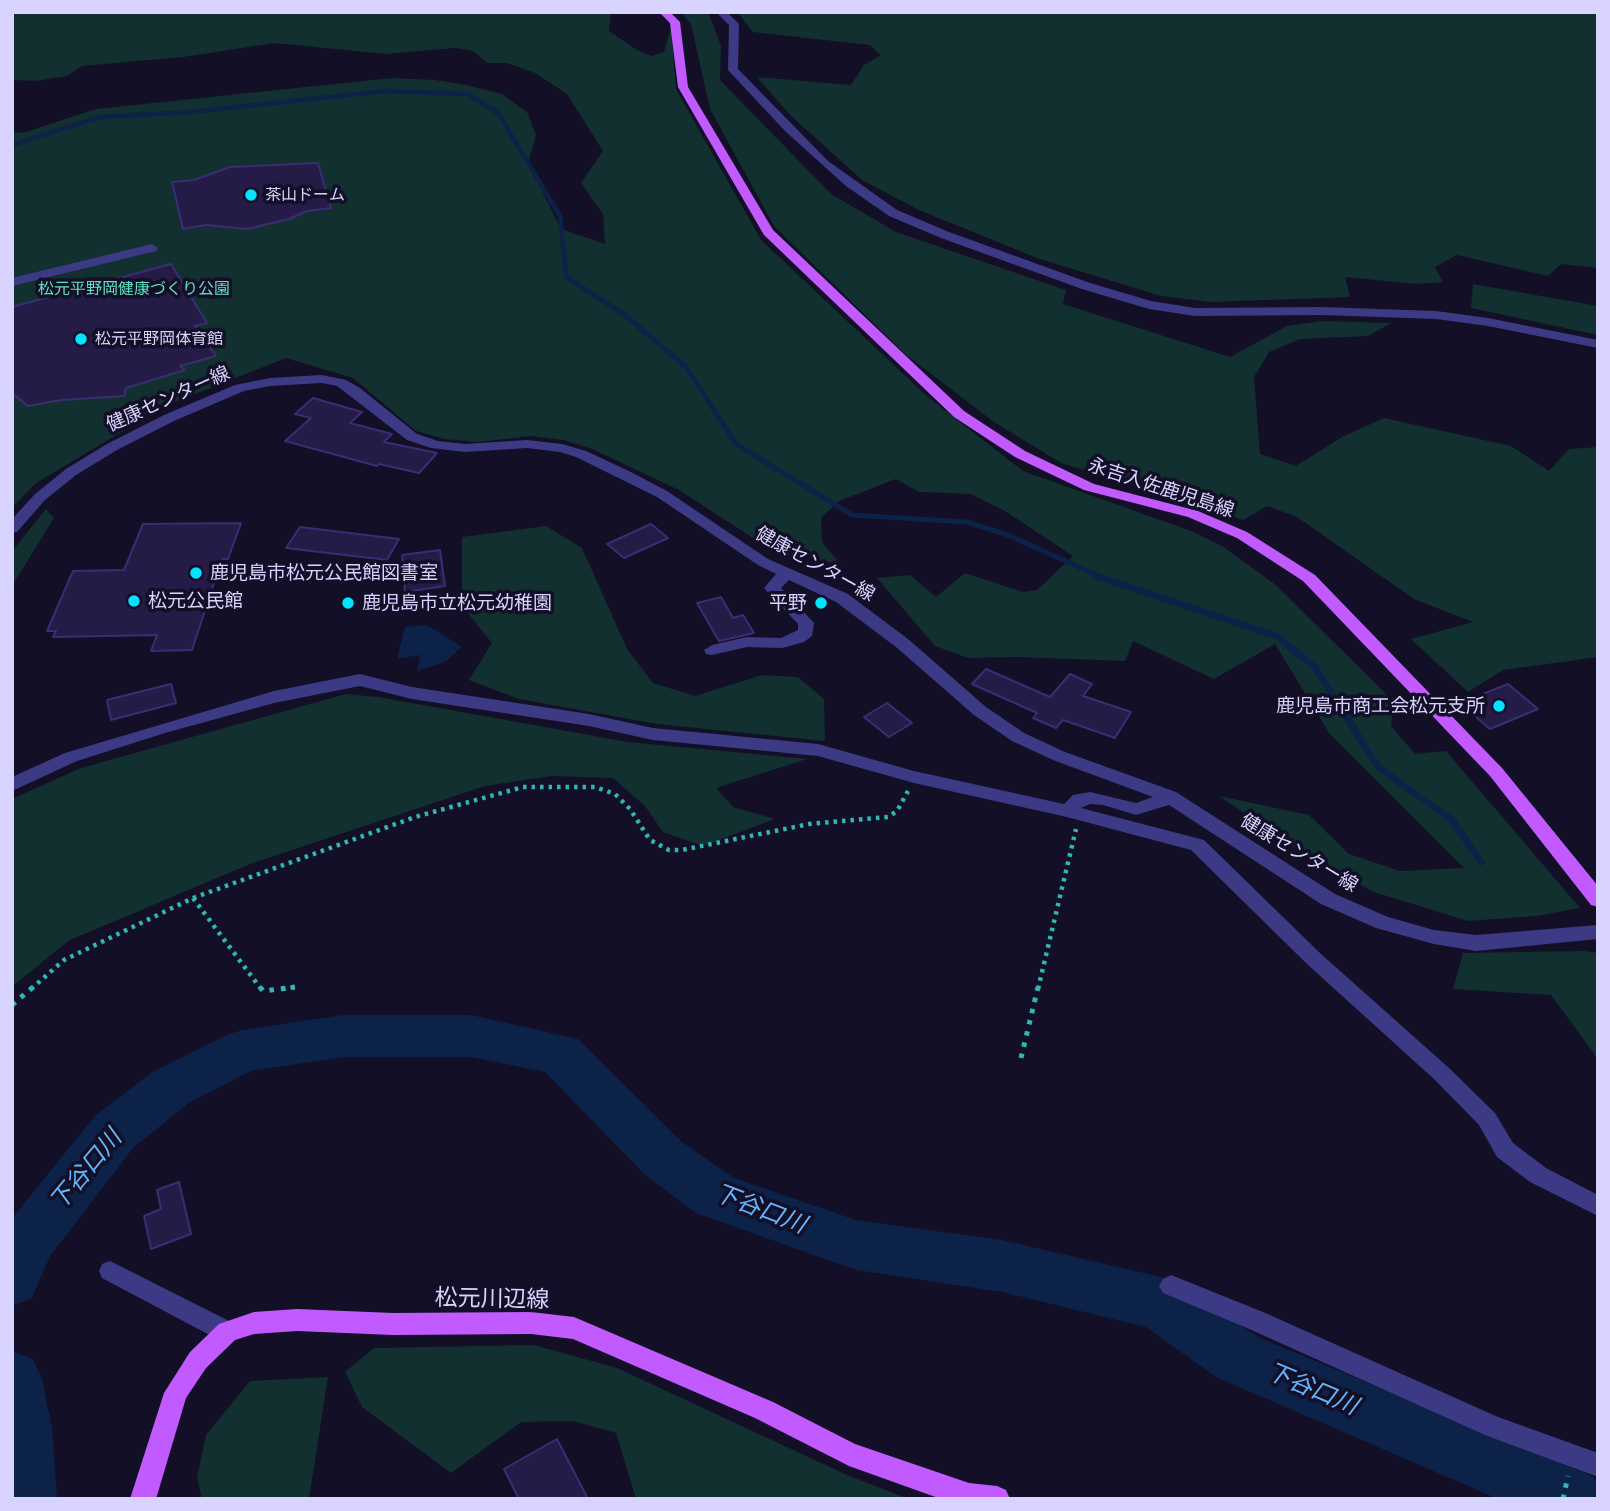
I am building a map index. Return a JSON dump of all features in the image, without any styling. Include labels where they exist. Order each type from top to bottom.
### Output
[{"type":"main road","name":"永吉入佐鹿児島線","points":[[664,12],[675,22],[683,87],[768,232],[959,414],[1020,454],[1089,487],[1193,514],[1242,535],[1309,578],[1496,772],[1598,900]]},
{"type":"main road","name":"松元川辺線","points":[[142,1499],[176,1393],[198,1360],[228,1332],[254,1323],[297,1320],[393,1324],[531,1323],[574,1328],[764,1410],[849,1454],[969,1496],[997,1499]]},
{"type":"street","points":[[722,12],[734,24],[733,70],[790,130],[850,184],[893,212],[946,235],[1086,286],[1149,305],[1221,313],[1322,311],[1436,315],[1501,324],[1598,344]]},
{"type":"street","points":[[12,282],[152,248]]},
{"type":"street","name":"健康センター線","points":[[13,528],[40,497],[71,472],[112,447],[205,403],[240,388],[270,382],[321,379],[341,383],[355,391],[412,437],[436,445],[465,448],[527,444],[562,448],[581,454],[662,494],[733,543],[786,573],[842,598],[869,617],[981,711],[1018,737],[1059,757],[1170,797],[1328,899],[1383,923],[1434,937],[1476,943],[1598,932]]},
{"type":"street","points":[[712,650],[747,642],[782,643],[798,638],[806,632],[806,623],[772,588],[786,573]]},
{"type":"street","points":[[12,785],[71,757],[159,729],[274,697],[360,680],[412,693],[589,720],[653,734],[818,750],[914,777],[1073,813],[1197,845],[1314,959],[1442,1074],[1487,1119],[1505,1150],[1538,1175],[1598,1206]]},
{"type":"street","points":[[1073,813],[1079,800],[1090,798],[1136,809],[1170,797]]},
{"type":"street","points":[[110,1270],[228,1332]]},
{"type":"street","points":[[1171,1286],[1255,1320],[1494,1427],[1598,1465]]},
{"type":"path","points":[[12,1005],[64,960],[193,898],[415,817],[523,787],[595,787],[615,794],[630,809],[650,840],[669,850],[682,850],[809,824],[888,817],[904,802],[914,777]]},
{"type":"path","points":[[1021,1058],[1073,813]]},
{"type":"path","points":[[193,898],[263,991],[295,987]]},
{"type":"green space","name":"松元平野岡健康づくり公園","points":[[12,12],[611,12],[609,31],[651,56],[664,52],[671,27],[676,89],[761,240],[929,398],[1023,471],[1191,531],[1222,546],[1276,585],[1394,702],[1391,726],[1415,754],[1446,751],[1580,908],[1536,916],[1468,921],[1374,892],[1305,855],[1219,796],[1309,815],[1349,854],[1400,871],[1464,868],[1329,733],[1275,644],[1214,679],[1133,641],[1125,661],[968,658],[935,646],[877,578],[910,575],[936,597],[965,573],[1023,592],[1037,590],[1073,556],[1005,511],[971,494],[919,492],[896,479],[839,501],[821,518],[822,542],[841,565],[767,547],[679,490],[590,448],[563,440],[531,436],[478,442],[445,439],[416,431],[353,378],[286,358],[165,406],[36,483],[12,508],[12,132],[23,133],[96,109],[392,78],[466,85],[502,94],[527,112],[536,135],[528,163],[561,229],[605,244],[603,214],[581,183],[603,151],[567,94],[535,73],[507,63],[487,63],[473,51],[455,48],[385,54],[274,43],[183,57],[82,66],[67,76],[36,81],[12,80]]},
{"type":"green space","points":[[681,12],[709,14],[721,46],[720,80],[831,194],[896,232],[1066,290],[1063,304],[1230,357],[1287,326],[1322,321],[1391,323],[1368,336],[1300,339],[1269,352],[1254,377],[1260,454],[1296,466],[1342,437],[1384,418],[1511,446],[1549,471],[1569,449],[1598,447],[1598,657],[1503,670],[1468,692],[1411,639],[1473,622],[1414,599],[1297,517],[1267,506],[1243,520],[1061,463],[994,422],[905,354],[774,226],[710,109],[691,24]]},
{"type":"green space","points":[[737,12],[1598,12],[1598,268],[1561,264],[1548,276],[1457,255],[1435,267],[1443,282],[1417,284],[1345,277],[1350,297],[1211,302],[1161,296],[1037,258],[919,210],[862,180],[789,114],[757,77],[851,85],[864,65],[881,55],[870,45],[753,32]]},
{"type":"green space","points":[[1473,284],[1598,306],[1598,335],[1471,308]]},
{"type":"green space","points":[[46,509],[54,518],[12,586],[12,551]]},
{"type":"green space","points":[[546,526],[582,548],[627,649],[653,683],[695,696],[762,675],[798,677],[824,699],[825,741],[657,724],[519,699],[469,680],[492,643],[462,606],[462,537]]},
{"type":"green space","points":[[346,694],[378,697],[628,742],[807,759],[716,788],[733,807],[775,819],[703,846],[663,832],[645,806],[613,778],[552,776],[485,786],[250,864],[68,941],[12,987],[12,799],[81,768]]},
{"type":"green space","points":[[1463,953],[1598,953],[1598,1059],[1551,995],[1453,989]]},
{"type":"green space","points":[[534,1345],[617,1368],[847,1475],[909,1499],[636,1499],[616,1433],[573,1421],[521,1422],[451,1473],[362,1407],[345,1372],[374,1348]]},
{"type":"green space","points":[[328,1377],[309,1499],[202,1499],[197,1477],[206,1435],[250,1381]]},
{"type":"water","points":[[427,625],[462,647],[445,662],[417,671],[420,655],[397,659],[405,627]]},
{"type":"building","name":"茶山ドーム","points":[[318,163],[331,208],[307,211],[289,219],[247,229],[206,225],[183,229],[172,182],[194,180],[230,167]]},
{"type":"building","name":"松元平野岡体育館","points":[[171,264],[207,323],[195,326],[216,356],[180,366],[185,370],[126,388],[124,396],[61,400],[28,406],[12,393],[12,307]]},
{"type":"building","points":[[313,398],[362,412],[350,423],[392,434],[384,442],[437,453],[419,473],[379,464],[377,466],[285,441],[311,418],[295,414]]},
{"type":"building","name":"松元公民館","points":[[241,523],[228,559],[222,559],[192,650],[151,651],[157,635],[53,637],[56,631],[47,631],[73,571],[124,570],[143,524]]},
{"type":"building","points":[[651,524],[668,538],[624,558],[607,544]]},
{"type":"building","points":[[300,527],[399,539],[387,560],[286,548]]},
{"type":"building","points":[[440,550],[445,586],[405,592],[402,555]]},
{"type":"building","points":[[721,597],[733,618],[743,615],[754,633],[719,641],[697,603]]},
{"type":"building","points":[[986,669],[1050,697],[1070,674],[1092,684],[1083,696],[1131,712],[1115,738],[1063,720],[1056,728],[1033,718],[1037,713],[972,684]]},
{"type":"building","points":[[171,684],[176,703],[111,720],[107,700]]},
{"type":"building","name":"鹿児島市商工会松元支所","points":[[1508,684],[1538,709],[1490,729],[1460,703]]},
{"type":"building","points":[[887,703],[912,723],[889,737],[864,717]]},
{"type":"building","points":[[179,1182],[191,1234],[151,1249],[144,1216],[161,1209],[157,1190]]},
{"type":"building","points":[[557,1439],[588,1499],[519,1499],[504,1469]]},
{"type":"waterway","points":[[12,145],[100,117],[191,112],[385,91],[468,94],[498,113],[560,216],[564,255]]},
{"type":"waterway","points":[[564,253],[566,277],[625,315],[686,367],[736,444],[852,515],[967,522],[1008,535],[1101,577]]},
{"type":"waterway","points":[[1096,576],[1276,636],[1315,667],[1378,767],[1452,820],[1481,862]]},
{"type":"waterway","name":"下谷口川","points":[[12,1280],[27,1242],[115,1131],[171,1087],[242,1051],[343,1036],[471,1036],[560,1054],[663,1158],[716,1196],[856,1245],[1002,1266],[1161,1304],[1237,1357],[1572,1499]]},
{"type":"waterway","name":"下谷口川","points":[[12,1379],[21,1428],[25,1499]]},
{"type":"place","name":"茶山ドーム","points":[[251,195]]},
{"type":"place","name":"松元平野岡体育館","points":[[81,339]]},
{"type":"place","name":"鹿児島市松元公民館図書室","points":[[196,573]]},
{"type":"place","name":"松元公民館","points":[[134,601]]},
{"type":"place","name":"鹿児島市立松元幼稚園","points":[[348,603]]},
{"type":"place","name":"平野","points":[[821,603]]},
{"type":"place","name":"鹿児島市商工会松元支所","points":[[1499,706]]}]
